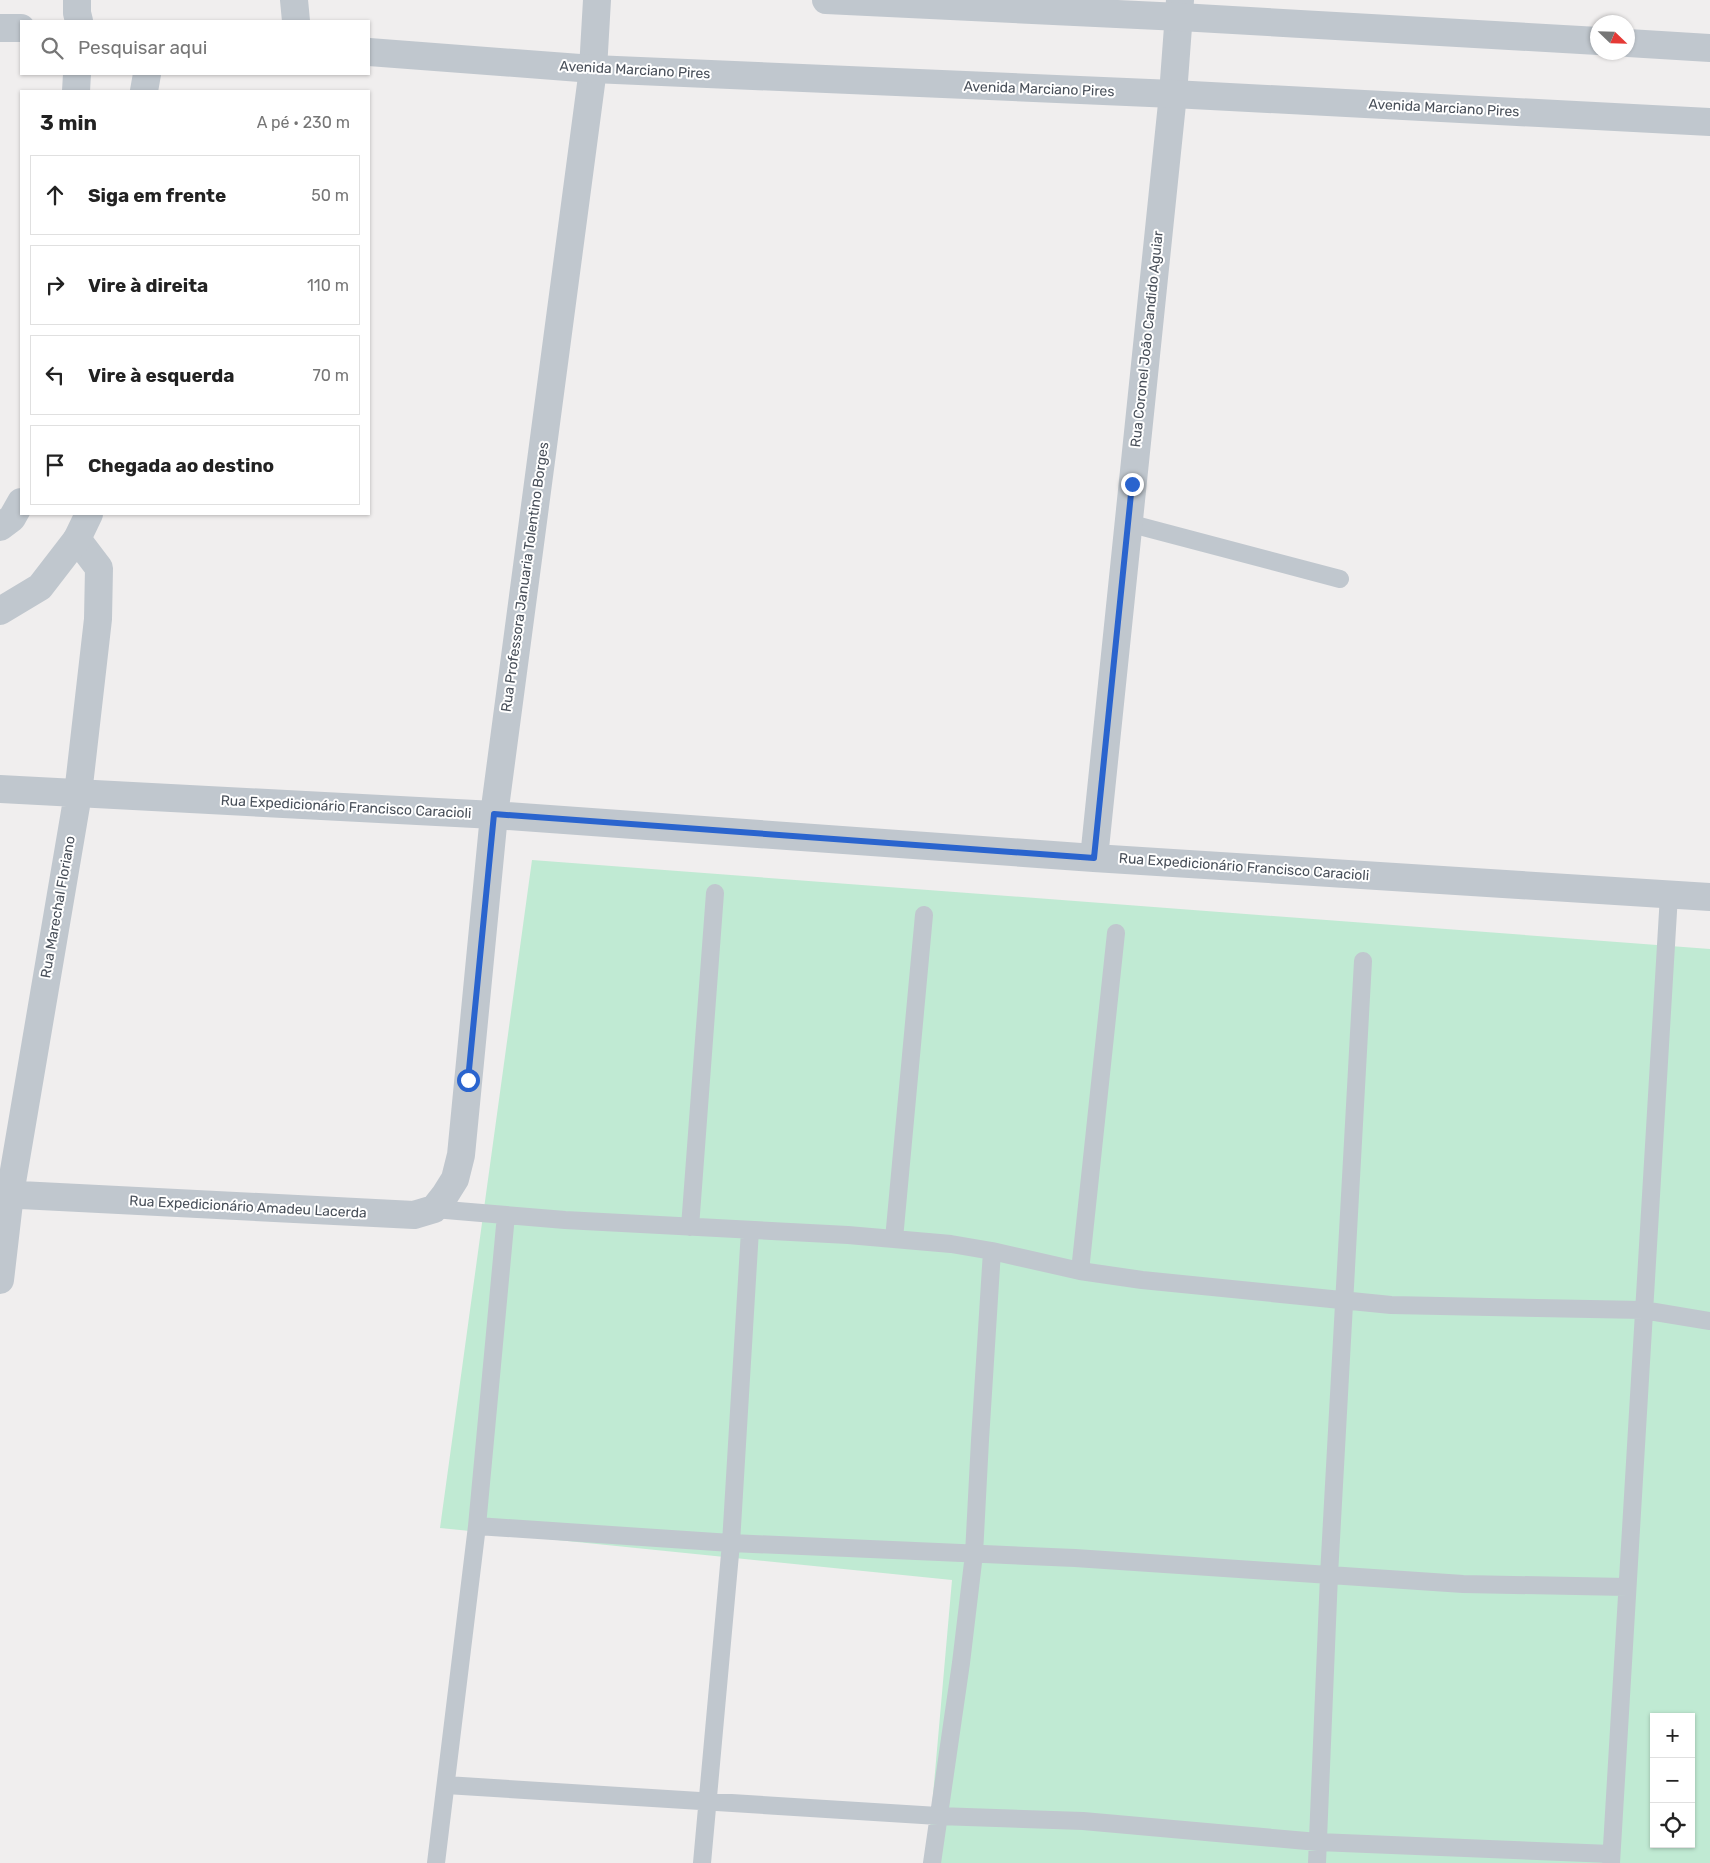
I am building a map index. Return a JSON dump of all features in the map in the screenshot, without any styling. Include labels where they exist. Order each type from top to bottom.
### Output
[{"type":"street","points":[[77,0],[79,20]]},
{"type":"street","points":[[294,0],[296,20]]},
{"type":"street","name":"Rua Professora Januaria Tolentino Borges","points":[[434,1209],[455,1179],[461,1155],[494,814],[593,69],[597,0]]},
{"type":"street","points":[[826,0],[1180,8],[1590,40]]},
{"type":"street","name":"Rua Coronel João Candido Aguiar","points":[[1094,858],[1173,94],[1180,8]]},
{"type":"street","points":[[0,28],[20,28]]},
{"type":"street","points":[[1635,43],[1710,48]]},
{"type":"street","name":"Avenida Marciano Pires","points":[[370,52],[593,69],[1173,94],[1710,122]]},
{"type":"street","points":[[76,90],[77,75]]},
{"type":"street","points":[[144,90],[147,75]]},
{"type":"street","points":[[0,527],[12,518],[20,504]]},
{"type":"street","points":[[0,611],[40,587],[77,539],[89,515]]},
{"type":"street","name":"Rua Marechal Floriano","points":[[0,1280],[5,1194],[78,794],[98,619],[98,568],[77,539]]},
{"type":"street","name":"Rua Expedicionário Francisco Caracioli","points":[[0,788],[78,794],[494,814],[1094,858],[1710,897]]},
{"type":"street","name":"Rua Expedicionário Amadeu Lacerda","points":[[5,1194],[414,1215],[434,1209]]},
{"type":"lane","points":[[1128,524],[1340,579]]},
{"type":"lane","points":[[690,1227],[715,893]]},
{"type":"lane","points":[[446,1785],[938,1816],[1083,1821],[1318,1842],[1611,1858],[1669,894]]},
{"type":"lane","points":[[894,1239],[924,914]]},
{"type":"lane","points":[[1080,1271],[1116,933]]},
{"type":"lane","points":[[1317,1863],[1329,1575],[1346,1300],[1363,961]]},
{"type":"lane","points":[[434,1209],[690,1227],[848,1235],[951,1244],[992,1251],[1080,1271],[1142,1280],[1391,1305],[1643,1310],[1710,1321]]},
{"type":"lane","points":[[436,1863],[477,1526],[506,1215]]},
{"type":"lane","points":[[702,1863],[731,1543],[750,1230]]},
{"type":"lane","points":[[932,1863],[961,1663],[974,1554],[992,1251]]},
{"type":"lane","points":[[477,1526],[731,1543],[1075,1558],[1463,1584],[1627,1587]]},
{"type":"green space","points":[[532,860],[1710,949],[1710,1863],[927,1863],[952,1580],[440,1528]]},
{"type":"route","points":[[468,1080],[494,814],[1094,858],[1132,484]]}]
